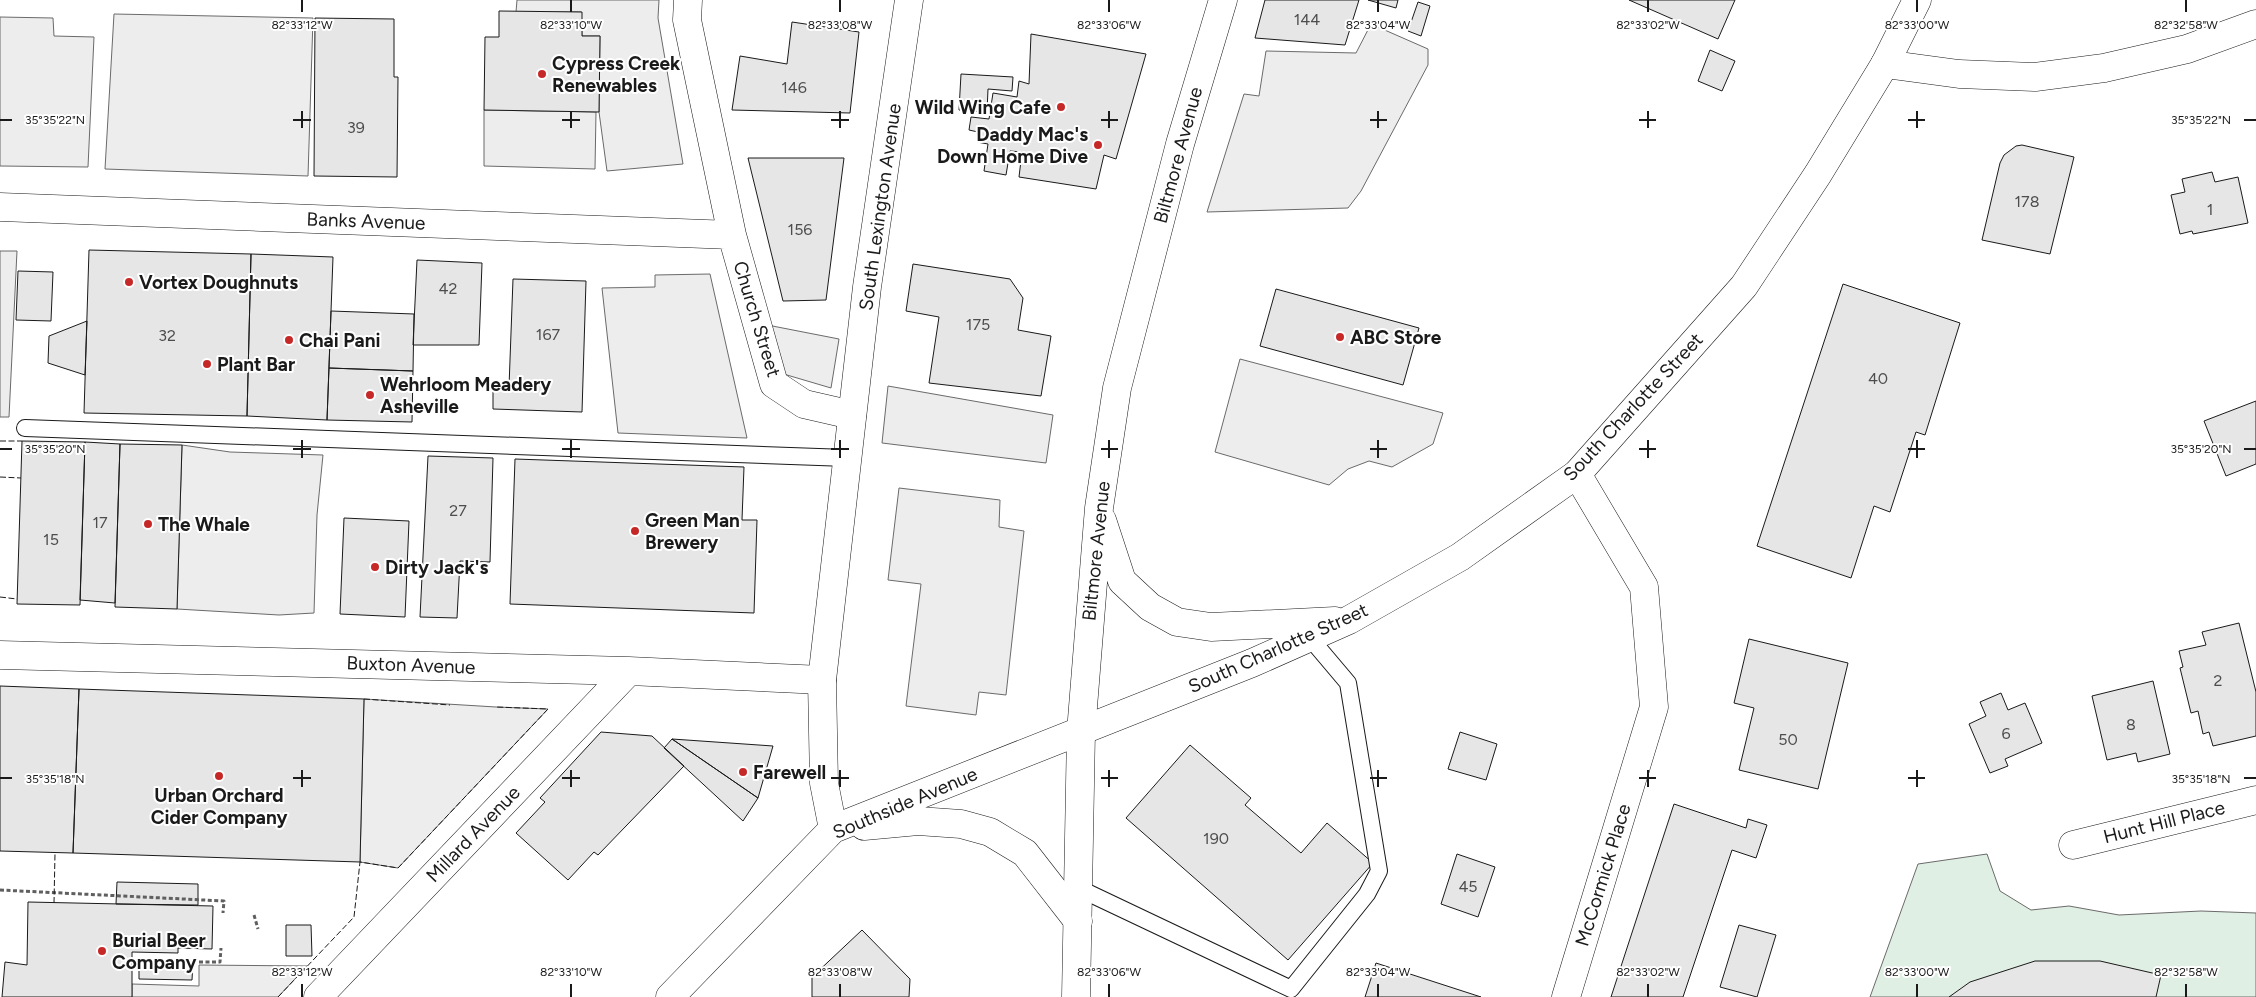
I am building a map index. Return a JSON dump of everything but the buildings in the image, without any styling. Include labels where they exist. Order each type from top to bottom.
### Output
[{"type":"main road","name":"Church Street","points":[[688,0],[687,20],[732,235],[774,384],[804,404],[852,415]]},
{"type":"main road","name":"South Lexington Avenue","points":[[852,415],[868,287],[909,0]]},
{"type":"main road","name":"Biltmore Avenue","points":[[1076,997],[1081,732],[1098,508],[1117,388],[1180,144],[1223,0]]},
{"type":"main road","name":"South Charlotte Street","points":[[1081,732],[1310,638],[1349,620],[1460,557],[1577,474],[1744,286],[1818,174],[1885,64],[1917,0]]},
{"type":"main road","points":[[1885,64],[1959,74],[2035,76],[2104,68],[2188,49],[2256,24]]},
{"type":"main road","name":"Banks Avenue","points":[[0,207],[732,235]]},
{"type":"main road","points":[[852,415],[822,680],[824,783],[833,829],[918,821],[961,824],[990,832],[1025,853],[1078,921]]},
{"type":"main road","name":"McCormick Place","points":[[1566,997],[1654,707],[1644,586],[1577,474]]},
{"type":"main road","points":[[1098,508],[1122,581],[1150,607],[1176,622],[1211,628],[1349,620]]},
{"type":"main road","name":"Buxton Avenue","points":[[0,655],[629,671],[822,680]]},
{"type":"main road","name":"Millard Avenue","points":[[318,997],[629,671]]},
{"type":"main road","name":"Southside Avenue","points":[[670,997],[833,829],[1081,732]]},
{"type":"main road","name":"Hunt Hill Place","points":[[2073,844],[2256,800]]},
{"type":"lane","points":[[25,428],[847,458]]},
{"type":"lane","points":[[1078,888],[1291,989],[1367,894],[1379,871],[1348,683],[1310,638]]},
{"type":"path","points":[[0,890],[224,902],[223,913]]},
{"type":"path","points":[[254,915],[258,929]]},
{"type":"path","points":[[200,962],[220,962],[221,948]]},
{"type":"green space","points":[[1987,854],[2000,891],[2031,910],[2069,906],[2119,915],[2201,911],[2256,913],[2256,997],[1870,997],[1918,864]]},
{"type":"shaded area","points":[[517,0],[659,0],[658,18],[683,164],[607,171],[599,112],[600,36],[582,36],[581,12],[516,12]]},
{"type":"shaded area","points":[[114,14],[313,18],[308,176],[105,169]]},
{"type":"shaded area","points":[[0,17],[53,18],[54,36],[94,37],[88,167],[0,166]]},
{"type":"shaded area","points":[[1371,24],[1428,49],[1428,65],[1361,191],[1348,208],[1207,212],[1244,94],[1259,96],[1266,51],[1356,53]]},
{"type":"shaded area","points":[[484,110],[596,112],[595,169],[484,166]]},
{"type":"shaded area","points":[[0,251],[17,251],[9,417],[0,417]]},
{"type":"shaded area","points":[[710,274],[747,438],[618,433],[602,288],[655,287],[655,275]]},
{"type":"shaded area","points":[[757,323],[839,339],[831,388],[770,370]]},
{"type":"shaded area","points":[[1240,359],[1443,413],[1433,444],[1392,467],[1369,461],[1348,469],[1329,485],[1215,452]]},
{"type":"shaded area","points":[[888,386],[1053,415],[1046,463],[882,443]]},
{"type":"shaded area","points":[[182,445],[230,452],[323,455],[317,515],[314,613],[279,615],[177,609]]},
{"type":"shaded area","points":[[899,488],[1000,500],[999,527],[1024,531],[1006,695],[979,692],[976,715],[906,706],[921,584],[888,580]]},
{"type":"shaded area","points":[[364,699],[548,709],[398,868],[360,862]]},
{"type":"shaded area","points":[[199,965],[307,966],[278,997],[132,997],[132,984],[199,986]]},
{"type":"fence","points":[[0,441],[22,441]]},
{"type":"fence","points":[[0,477],[21,478]]},
{"type":"fence","points":[[0,597],[17,599]]},
{"type":"fence","points":[[364,699],[450,705]]},
{"type":"fence","points":[[278,997],[354,917],[360,862],[398,868],[548,709],[496,707]]},
{"type":"fence","points":[[54,903],[55,853]]},
{"type":"place","name":"Cypress Creek Renewables","points":[[542,74]]},
{"type":"place","name":"Wild Wing Cafe","points":[[1061,107]]},
{"type":"place","name":"Daddy Mac's Down Home Dive","points":[[1098,145]]},
{"type":"place","name":"Vortex Doughnuts","points":[[129,282]]},
{"type":"place","name":"ABC Store","points":[[1340,337]]},
{"type":"place","name":"Chai Pani","points":[[289,340]]},
{"type":"place","name":"Plant Bar","points":[[207,364]]},
{"type":"place","name":"Wehrloom Meadery Asheville","points":[[370,395]]},
{"type":"place","name":"The Whale","points":[[148,524]]},
{"type":"place","name":"Green Man Brewery","points":[[635,531]]},
{"type":"place","name":"Dirty Jack's","points":[[375,567]]},
{"type":"place","name":"Farewell","points":[[743,772]]},
{"type":"place","name":"Urban Orchard Cider Company","points":[[219,776]]},
{"type":"place","name":"Burial Beer Company","points":[[102,951]]}]
